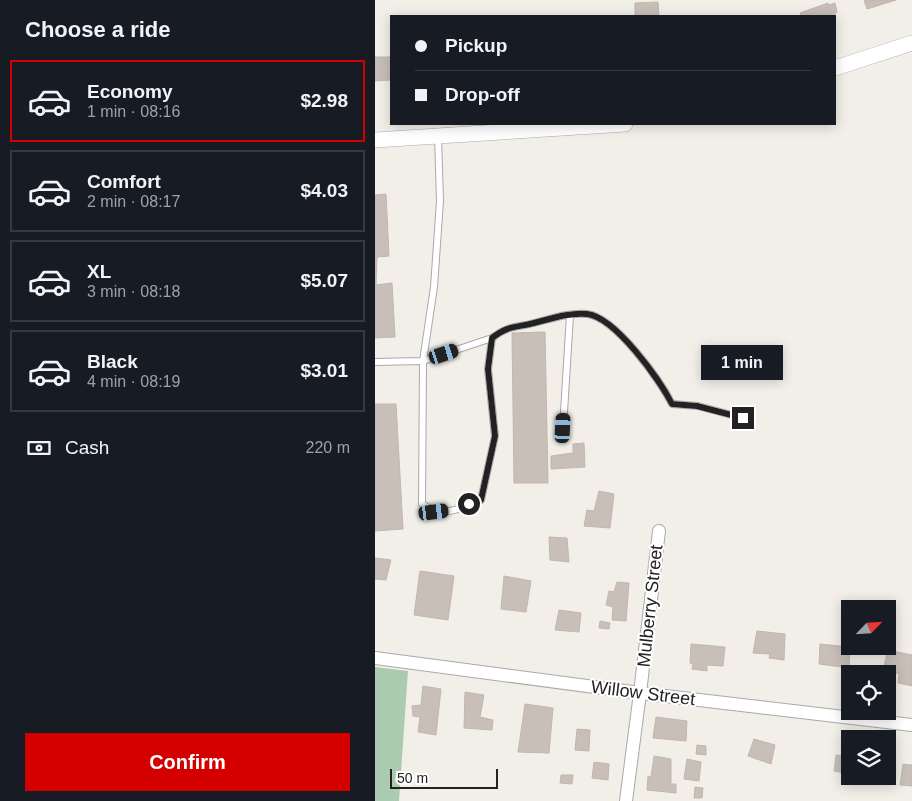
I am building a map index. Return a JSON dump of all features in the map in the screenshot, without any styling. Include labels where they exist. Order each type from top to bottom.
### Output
[{"type":"street","points":[[836,68],[912,43]]},
{"type":"street","points":[[375,140],[609,125]]},
{"type":"street","name":"Mulberry Street","points":[[625,801],[641,694],[659,531]]},
{"type":"street","name":"Willow Street","points":[[375,658],[641,694],[912,724]]},
{"type":"lane","points":[[438,136],[441,201],[434,287],[423,361],[422,504],[434,512],[458,509],[481,500],[495,436],[488,369],[492,338]]},
{"type":"lane","points":[[375,362],[423,361],[492,338],[506,328],[588,314],[612,328],[641,357],[663,386],[672,404],[697,406],[743,418]]},
{"type":"lane","points":[[563,428],[570,316]]},
{"type":"green space","points":[[375,667],[408,671],[399,801],[375,801]]},
{"type":"building","points":[[864,0],[896,0],[867,9]]},
{"type":"building","points":[[658,2],[659,15],[635,15],[635,3]]},
{"type":"building","points":[[828,3],[829,5],[835,3],[837,12],[834,15],[801,15],[800,13]]},
{"type":"building","points":[[375,57],[390,57],[390,80],[375,81]]},
{"type":"building","points":[[386,194],[389,256],[377,257],[376,285],[392,283],[395,337],[375,338],[375,195]]},
{"type":"building","points":[[545,332],[548,483],[514,483],[512,333]]},
{"type":"building","points":[[375,404],[396,404],[403,529],[375,531]]},
{"type":"building","points":[[584,443],[585,467],[551,469],[551,456],[573,453],[573,444]]},
{"type":"building","points":[[599,491],[614,494],[610,528],[584,526],[587,510],[594,511]]},
{"type":"building","points":[[549,537],[567,538],[569,562],[550,560]]},
{"type":"building","points":[[375,558],[391,560],[386,580],[375,579]]},
{"type":"building","points":[[420,571],[454,576],[448,620],[414,615]]},
{"type":"building","points":[[504,576],[531,581],[526,612],[501,609]]},
{"type":"building","points":[[617,582],[629,583],[626,621],[612,620],[613,607],[606,605],[609,591],[614,592]]},
{"type":"building","points":[[559,610],[581,613],[579,632],[555,630]]},
{"type":"building","points":[[600,621],[610,623],[609,629],[599,628]]},
{"type":"building","points":[[757,631],[785,634],[784,660],[769,658],[770,654],[753,653]]},
{"type":"building","points":[[691,644],[725,647],[723,666],[707,665],[707,671],[692,669],[693,664],[690,663]]},
{"type":"building","points":[[820,644],[841,646],[841,655],[850,655],[849,665],[841,665],[841,667],[819,664]]},
{"type":"building","points":[[896,652],[912,655],[912,686],[898,683],[899,674],[896,673],[896,665],[884,665],[887,655],[896,655]]},
{"type":"building","points":[[423,686],[441,689],[436,735],[418,732],[420,717],[413,716],[412,706],[421,705]]},
{"type":"building","points":[[465,692],[484,695],[480,717],[493,720],[492,730],[464,728]]},
{"type":"building","points":[[525,704],[553,708],[549,753],[518,752]]},
{"type":"building","points":[[656,717],[687,721],[686,741],[653,738]]},
{"type":"building","points":[[577,729],[590,730],[589,751],[575,750]]},
{"type":"building","points":[[754,739],[775,745],[771,764],[748,756]]},
{"type":"building","points":[[697,745],[706,746],[706,755],[696,754]]},
{"type":"building","points":[[836,755],[841,756],[841,772],[834,771]]},
{"type":"building","points":[[654,756],[671,759],[671,784],[676,784],[676,793],[647,790],[648,776],[651,777]]},
{"type":"building","points":[[687,759],[701,762],[699,781],[684,779]]},
{"type":"building","points":[[594,762],[609,764],[608,780],[592,778]]},
{"type":"building","points":[[903,764],[912,765],[912,786],[900,785]]},
{"type":"building","points":[[561,775],[573,775],[572,784],[560,783]]},
{"type":"building","points":[[695,787],[703,788],[702,798],[694,798]]},
{"type":"route","points":[[469,504],[481,500],[495,436],[488,369],[492,338],[506,328],[524,326],[557,317],[588,314],[612,328],[641,357],[663,386],[672,404],[697,406],[743,418]]}]
